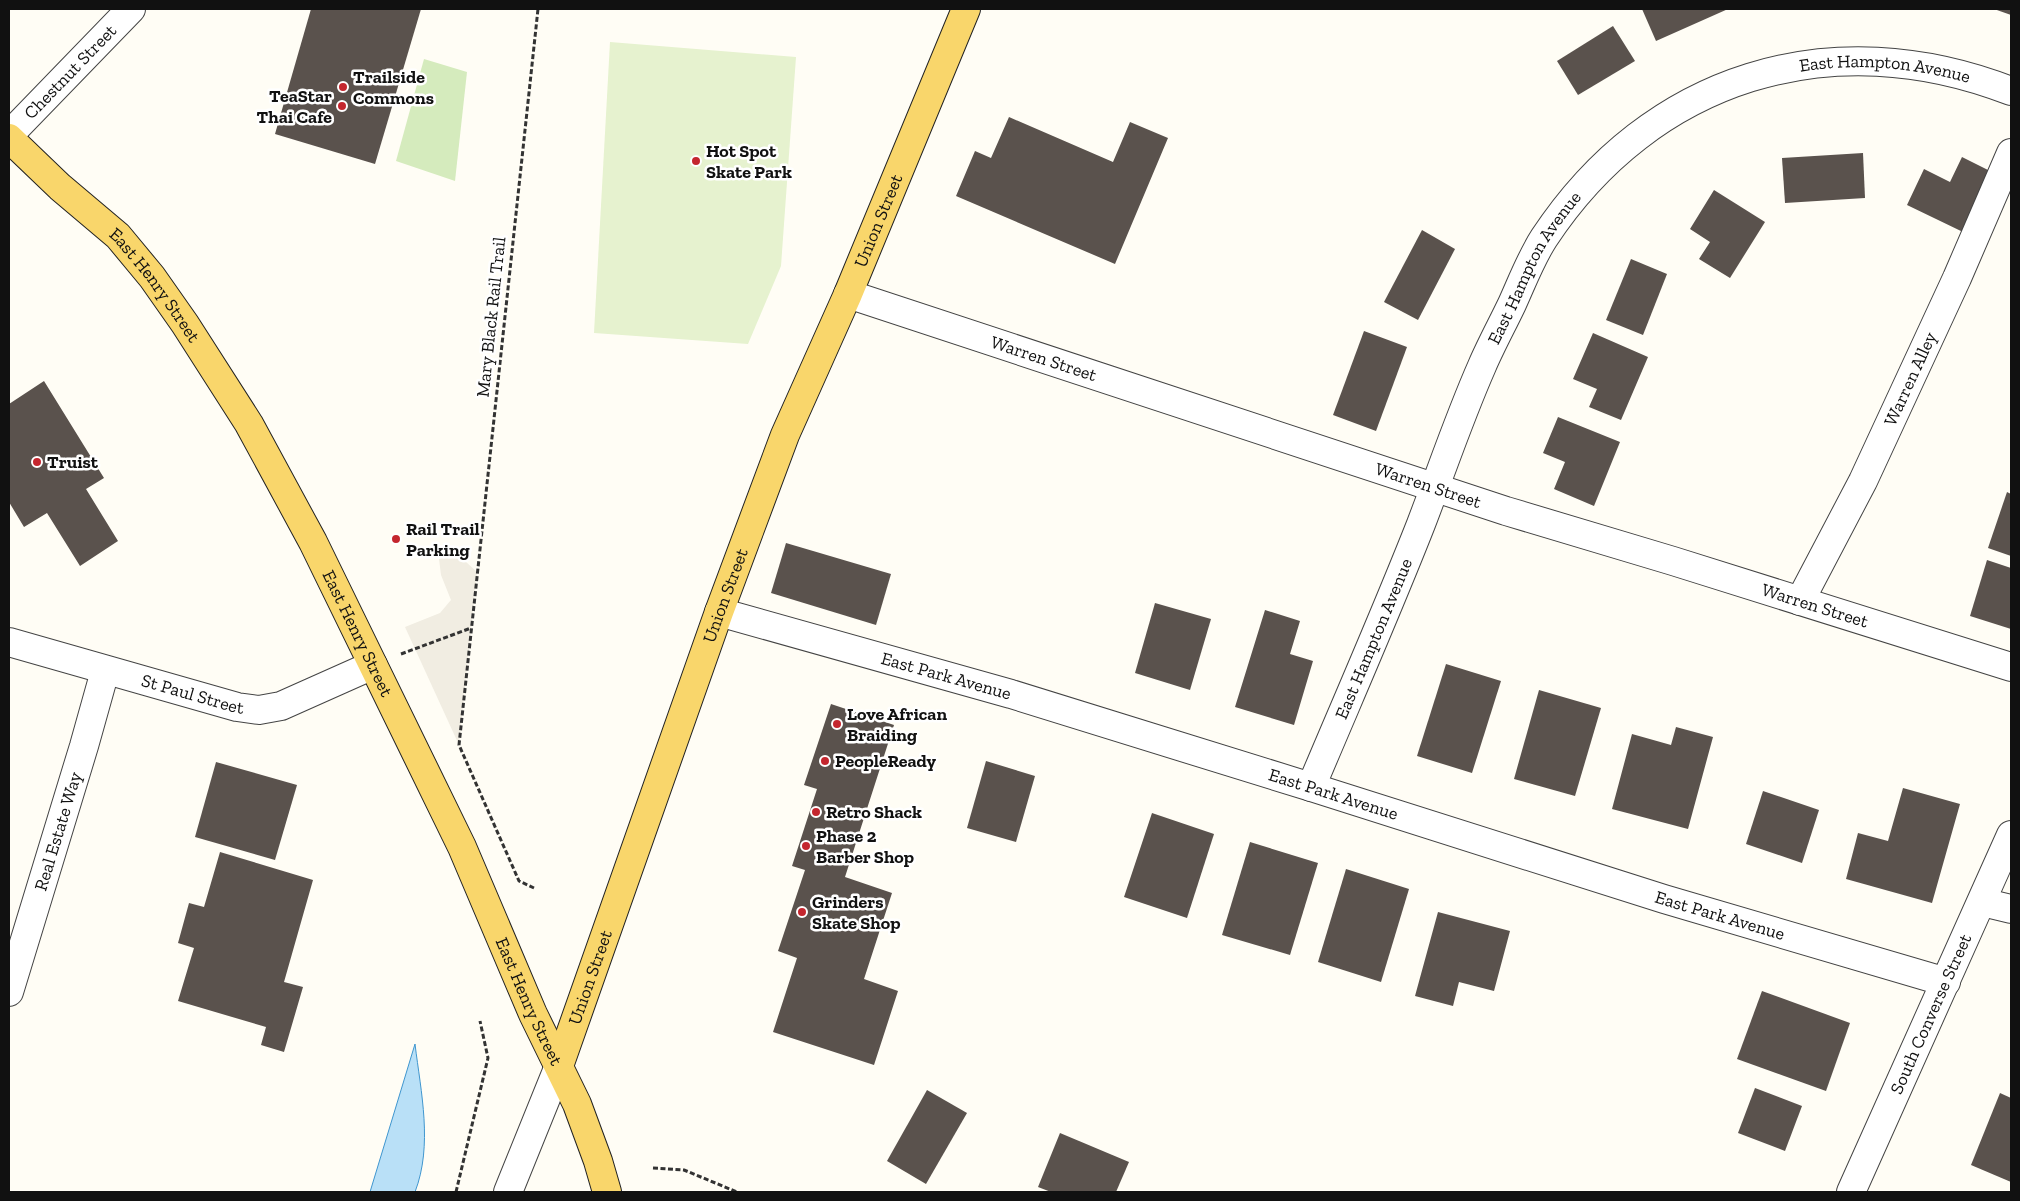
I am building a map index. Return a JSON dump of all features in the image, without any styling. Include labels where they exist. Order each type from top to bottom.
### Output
[{"type":"main road","name":"Union Street","points":[[559,1066],[719,612],[785,435],[848,294],[966,9]]},
{"type":"main road","name":"East Henry Street","points":[[9,136],[60,188],[118,236],[152,277],[186,324],[249,424],[313,542],[462,847],[533,1014],[577,1104],[607,1192]]},
{"type":"street","name":"Chestnut Street","points":[[9,136],[132,9]]},
{"type":"street","name":"East Hampton Avenue","points":[[1311,786],[1482,366],[1542,240],[1581,187],[1629,141],[1683,105],[1744,78],[1807,63],[1866,60],[1923,66],[1980,79],[2011,91]]},
{"type":"street","name":"Warren Alley","points":[[1800,601],[1863,481],[1957,278],[2011,153]]},
{"type":"street","name":"Warren Street","points":[[848,294],[1434,487],[2011,667]]},
{"type":"street","name":"East Park Avenue","points":[[719,612],[1001,691],[1311,786],[1664,899],[1946,982]]},
{"type":"street","name":"St Paul Street","points":[[9,642],[105,671],[237,707],[259,710],[281,706],[372,665]]},
{"type":"street","name":"Real Estate Way","points":[[9,992],[105,671]]},
{"type":"street","name":"South Converse Street","points":[[1851,1192],[2011,836]]},
{"type":"street","points":[[1982,902],[2011,909]]},
{"type":"street","points":[[9,928],[33,914]]},
{"type":"street","name":"Union Street","points":[[508,1192],[559,1066]]},
{"type":"path","name":"Mary Black Rail Trail","points":[[534,888],[519,881],[459,745],[538,9]]},
{"type":"path","points":[[372,665],[471,628]]},
{"type":"path","points":[[456,1192],[488,1058],[480,1021]]},
{"type":"path","points":[[653,1168],[684,1170],[737,1192]]},
{"type":"green space","name":"Hot Spot Skate Park","points":[[610,42],[796,57],[781,266],[748,344],[594,333]]},
{"type":"green space","points":[[424,59],[467,72],[455,181],[396,161]]},
{"type":"shaded area","points":[[455,552],[477,572],[459,745],[405,627],[440,613],[451,600],[441,575],[439,559]]},
{"type":"water","points":[[415,1044],[424,1119],[424,1137],[423,1156],[415,1192],[370,1192]]},
{"type":"building","name":"Trailside Commons","points":[[311,9],[421,9],[375,164],[275,134]]},
{"type":"building","points":[[1642,9],[1728,9],[1656,41]]},
{"type":"building","points":[[1994,9],[2011,9],[2011,15]]},
{"type":"building","points":[[1613,26],[1635,61],[1578,95],[1557,61]]},
{"type":"building","points":[[1009,117],[1113,162],[1130,122],[1168,138],[1115,264],[956,196],[975,151],[991,158]]},
{"type":"building","points":[[1863,153],[1865,198],[1785,203],[1782,158]]},
{"type":"building","points":[[1962,157],[1992,172],[1963,232],[1907,205],[1924,169],[1950,182]]},
{"type":"building","points":[[1714,190],[1765,222],[1730,278],[1699,259],[1710,242],[1690,229]]},
{"type":"building","points":[[1422,230],[1455,249],[1418,320],[1384,302]]},
{"type":"building","points":[[1631,259],[1667,274],[1643,335],[1606,320]]},
{"type":"building","points":[[1364,331],[1407,347],[1376,431],[1333,415]]},
{"type":"building","points":[[1593,333],[1648,357],[1621,420],[1589,407],[1597,389],[1573,379]]},
{"type":"building","points":[[44,381],[104,478],[86,489],[118,541],[80,566],[47,513],[24,527],[9,502],[9,404]]},
{"type":"building","points":[[1558,417],[1620,442],[1594,506],[1554,489],[1565,462],[1543,453]]},
{"type":"building","points":[[2007,492],[2011,494],[2011,556],[1988,548]]},
{"type":"building","points":[[786,543],[891,574],[876,625],[771,593]]},
{"type":"building","points":[[1987,560],[2011,568],[2011,629],[1970,616]]},
{"type":"building","points":[[1155,603],[1211,619],[1190,690],[1135,673]]},
{"type":"building","points":[[1265,610],[1300,621],[1290,654],[1313,661],[1294,725],[1235,707]]},
{"type":"building","points":[[1446,664],[1501,681],[1472,773],[1417,756]]},
{"type":"building","points":[[1539,690],[1601,708],[1575,796],[1514,779]]},
{"type":"building","points":[[831,704],[894,725],[845,877],[892,893],[864,979],[898,991],[874,1065],[773,1032],[797,958],[778,951],[805,870],[792,866],[817,789],[804,785]]},
{"type":"building","points":[[1676,727],[1713,737],[1688,829],[1612,809],[1632,734],[1671,745]]},
{"type":"building","points":[[986,761],[1035,776],[1016,842],[967,828]]},
{"type":"building","points":[[216,762],[297,785],[275,860],[195,837]]},
{"type":"building","points":[[1903,788],[1960,804],[1932,903],[1846,879],[1858,833],[1888,841]]},
{"type":"building","points":[[1763,791],[1819,810],[1802,863],[1746,844]]},
{"type":"building","points":[[1152,813],[1214,834],[1187,918],[1124,897]]},
{"type":"building","points":[[1250,842],[1318,863],[1290,955],[1222,935]]},
{"type":"building","points":[[220,852],[313,880],[284,982],[303,987],[284,1052],[261,1045],[266,1027],[178,1001],[194,948],[178,943],[189,903],[204,907]]},
{"type":"building","points":[[1346,869],[1409,889],[1381,982],[1318,962]]},
{"type":"building","points":[[1438,912],[1510,931],[1494,991],[1459,982],[1453,1006],[1415,996]]},
{"type":"building","points":[[1762,991],[1850,1023],[1826,1091],[1737,1059]]},
{"type":"building","points":[[1755,1088],[1802,1106],[1785,1151],[1738,1133]]},
{"type":"building","points":[[927,1090],[967,1113],[926,1184],[887,1161]]},
{"type":"building","points":[[2000,1093],[2011,1098],[2011,1182],[1971,1165]]},
{"type":"building","points":[[1060,1133],[1129,1162],[1116,1192],[1051,1192],[1038,1187]]},
{"type":"place","name":"Trailside Commons","points":[[343,87]]},
{"type":"place","name":"TeaStar Thai Cafe","points":[[342,106]]},
{"type":"place","name":"Hot Spot Skate Park","points":[[696,161]]},
{"type":"place","name":"Truist","points":[[37,462]]},
{"type":"place","name":"Rail Trail Parking","points":[[396,539]]},
{"type":"place","name":"Love African Braiding","points":[[837,724]]},
{"type":"place","name":"PeopleReady","points":[[825,761]]},
{"type":"place","name":"Retro Shack","points":[[816,812]]},
{"type":"place","name":"Phase 2 Barber Shop","points":[[806,846]]},
{"type":"place","name":"Grinders Skate Shop","points":[[802,912]]}]
